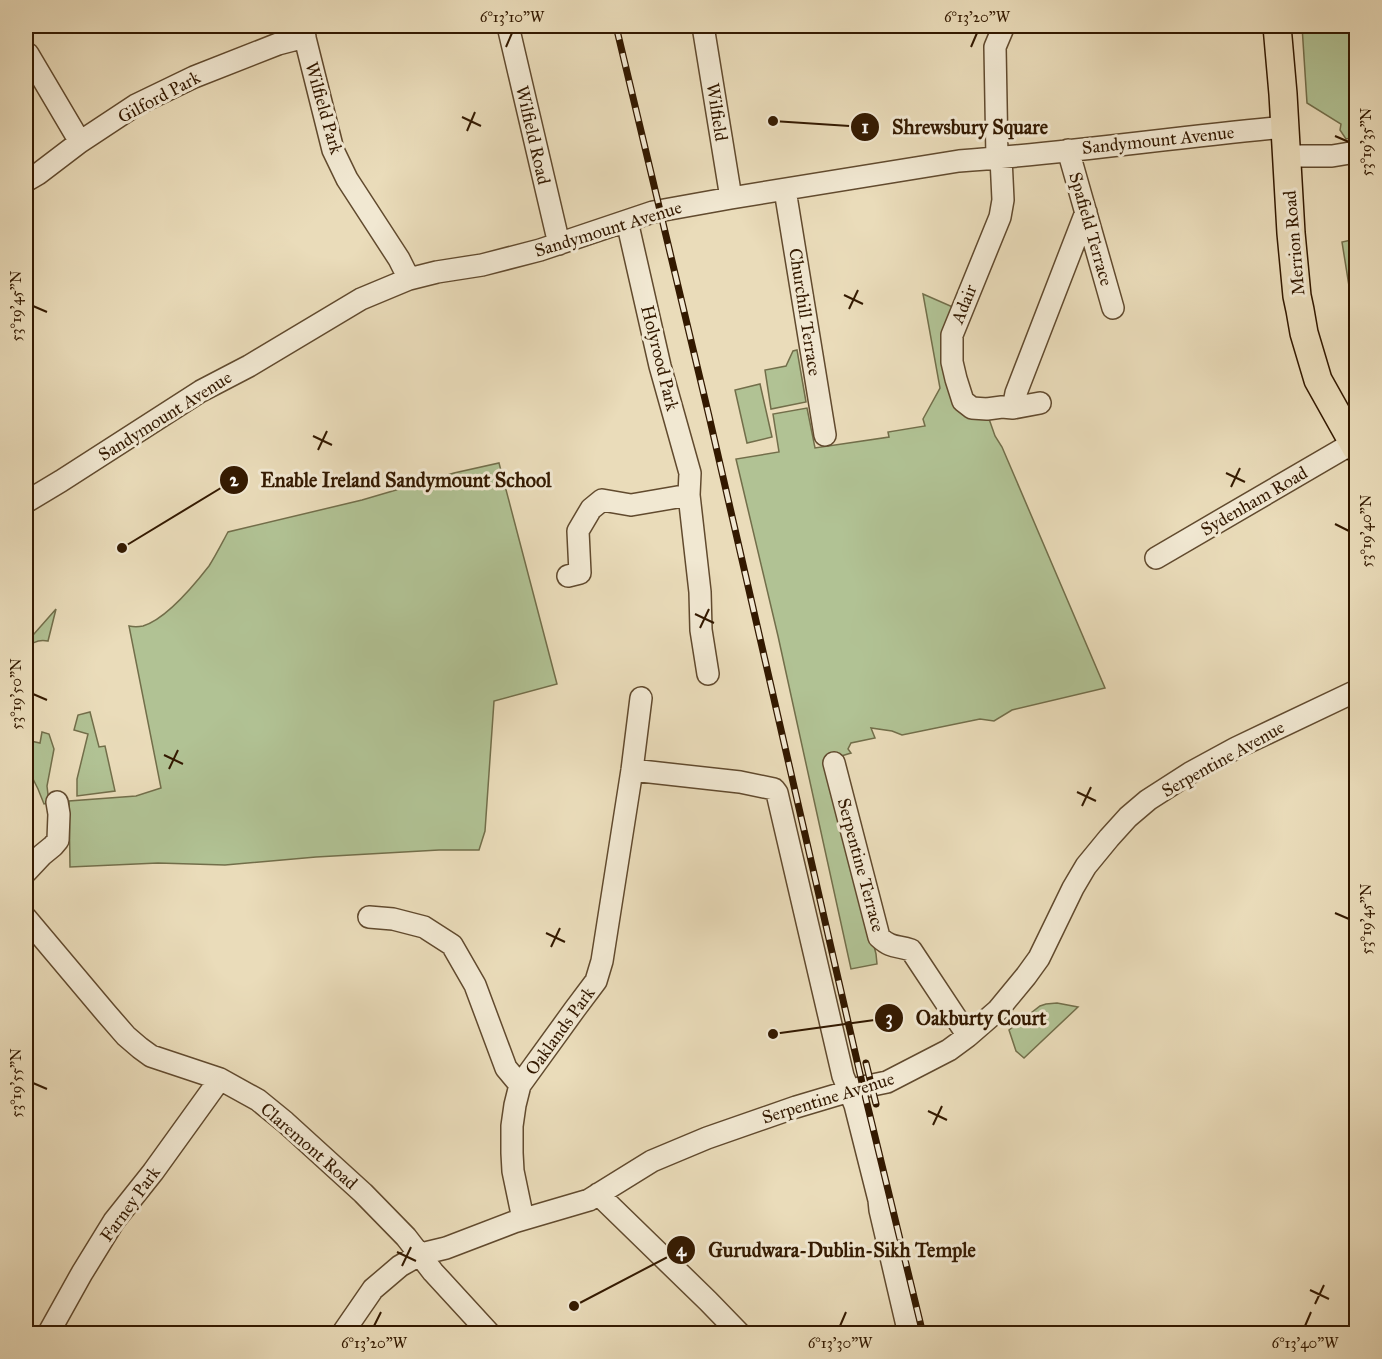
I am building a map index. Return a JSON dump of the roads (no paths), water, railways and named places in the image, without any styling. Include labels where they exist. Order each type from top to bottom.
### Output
[{"type":"main road","name":"Merrion Road","points":[[1277,26],[1291,233],[1296,289],[1304,333],[1318,380],[1355,446]]},
{"type":"street","name":"Wilfield Road","points":[[508,26],[559,244]]},
{"type":"street","name":"Wilfield","points":[[703,26],[731,198]]},
{"type":"street","name":"Adair","points":[[1003,26],[995,47],[999,158],[1003,200],[1000,217],[952,335],[952,362],[963,401],[972,408],[987,410],[1040,403]]},
{"type":"street","name":"Gilford Park","points":[[26,181],[136,105],[194,77],[278,44],[303,31]]},
{"type":"street","name":"Wilfield Park","points":[[303,31],[333,150],[347,179],[399,259],[409,279]]},
{"type":"street","points":[[26,52],[80,142]]},
{"type":"street","name":"Sandymount Avenue","points":[[26,502],[201,391],[249,366],[361,299],[409,279],[498,261],[559,244],[653,212],[731,198],[959,162],[1285,127]]},
{"type":"street","name":"Spafield Terrace","points":[[1068,150],[1113,308]]},
{"type":"street","points":[[1287,156],[1332,156],[1356,152]]},
{"type":"street","name":"Churchill Terrace","points":[[785,190],[825,435]]},
{"type":"street","points":[[1013,408],[1016,393],[1086,212]]},
{"type":"street","name":"Holyrood Park","points":[[627,221],[660,366],[690,473],[688,495],[700,591],[701,630],[708,674]]},
{"type":"street","name":"Sydenham Road","points":[[1156,558],[1355,446]]},
{"type":"street","points":[[568,576],[580,573],[578,531],[591,508],[602,500],[631,505],[688,495]]},
{"type":"street","name":"Serpentine Avenue","points":[[342,1334],[373,1289],[400,1266],[421,1254],[446,1248],[523,1219],[580,1203],[652,1161],[707,1138],[796,1107],[887,1082],[949,1050],[998,1010],[1026,976],[1039,958],[1072,888],[1086,866],[1128,817],[1190,773],[1356,690]]},
{"type":"street","name":"Oaklands Park","points":[[523,1219],[513,1171],[512,1126],[515,1106],[520,1085],[596,981],[602,961],[641,698]]},
{"type":"street","name":"Serpentine Terrace","points":[[834,763],[879,937],[886,944],[911,950],[968,1036]]},
{"type":"street","points":[[632,770],[740,782],[774,789],[777,793],[825,1004],[843,1076],[855,1105],[909,1334]]},
{"type":"street","points":[[26,872],[58,840],[57,802]]},
{"type":"street","points":[[369,917],[393,919],[424,927],[452,945],[475,985],[506,1068],[520,1085]]},
{"type":"street","name":"Claremont Road","points":[[26,918],[119,1028],[140,1048],[152,1056],[220,1079],[258,1101],[285,1122],[363,1193],[421,1254],[433,1272],[490,1334]]},
{"type":"street","name":"Farney Park","points":[[48,1334],[114,1221],[220,1079]]},
{"type":"street","points":[[598,1194],[740,1334]]},
{"type":"railway","points":[[616,26],[709,416],[863,1087],[923,1334]]},
{"type":"railway","points":[[866,1063],[876,1104]]},
{"type":"place","name":"Shrewsbury Square","points":[[773,121]]},
{"type":"place","name":"Enable Ireland Sandymount School","points":[[122,548]]},
{"type":"place","name":"Oakburty Court","points":[[773,1034]]},
{"type":"place","name":"Gurudwara-Dublin-Sikh Temple","points":[[574,1306]]}]
